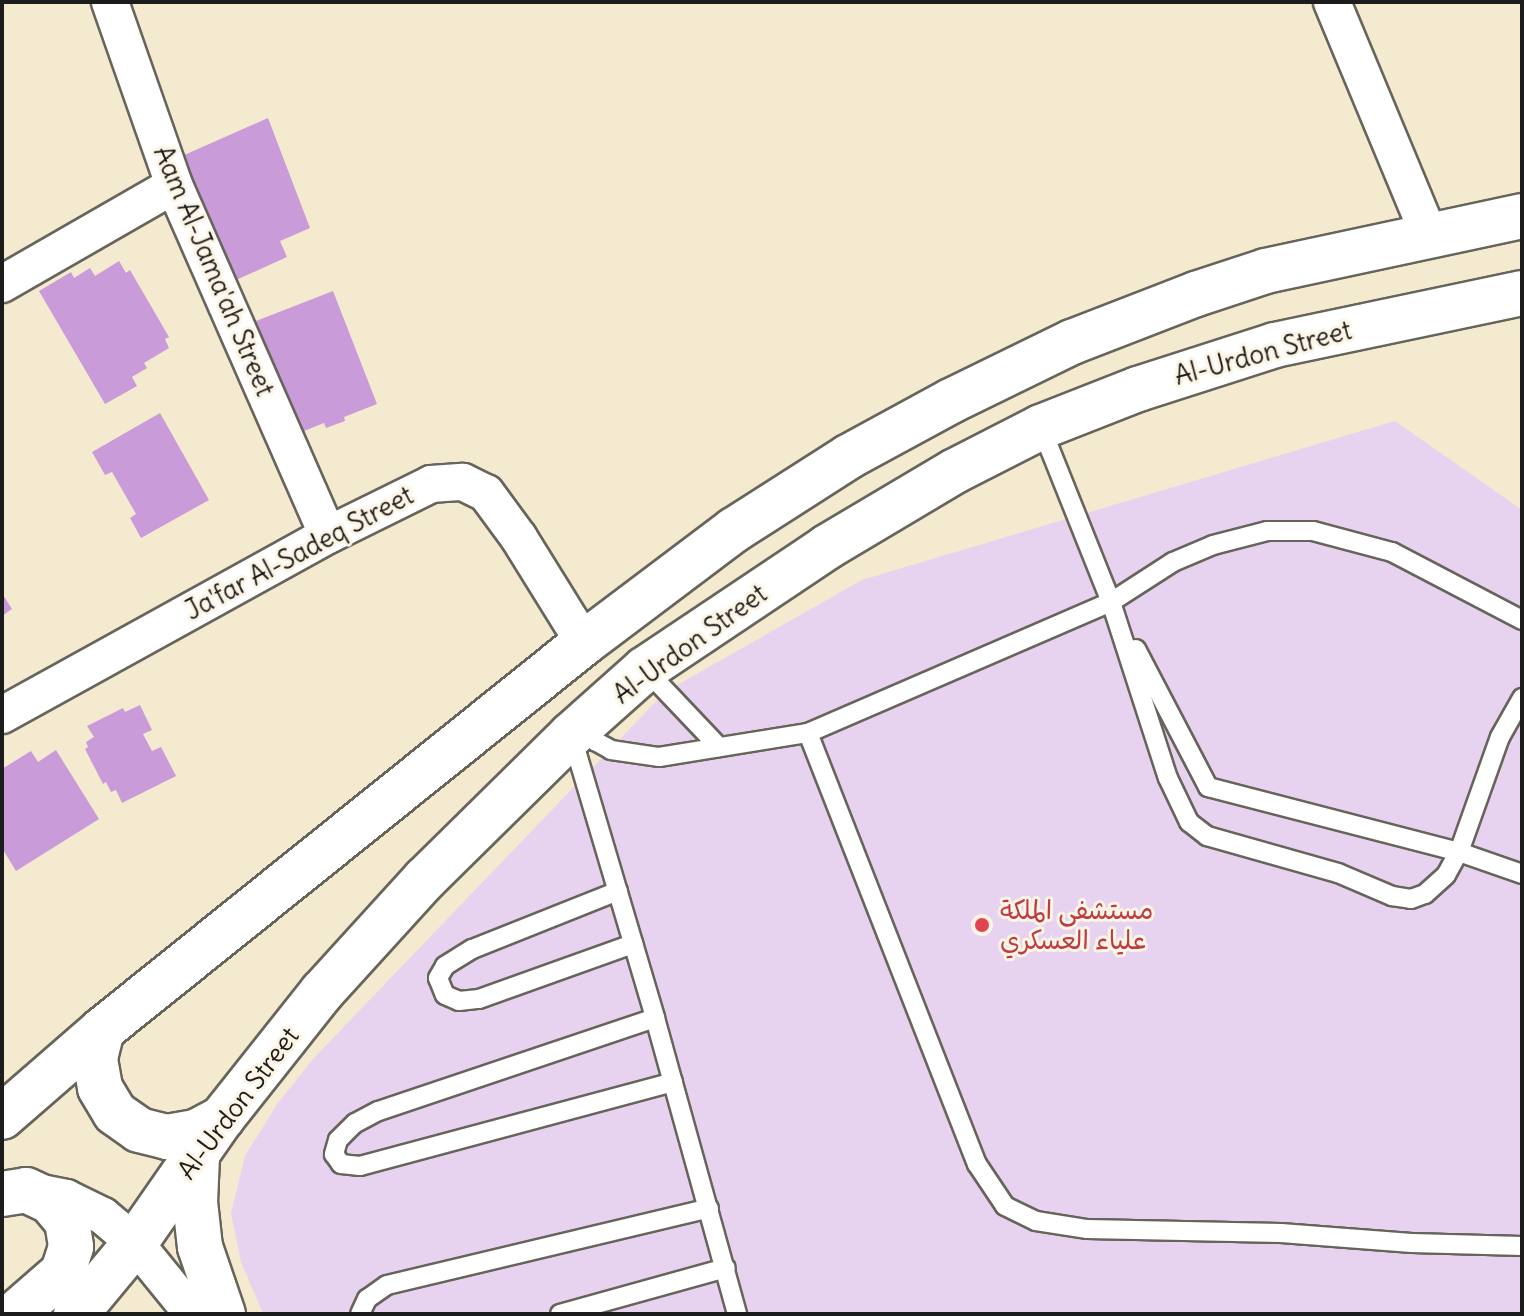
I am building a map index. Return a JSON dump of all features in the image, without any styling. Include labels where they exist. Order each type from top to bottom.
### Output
[{"type":"highway","points":[[2,1117],[102,1030],[584,643],[734,530],[848,457],[1045,355],[1133,317],[1266,271],[1428,233],[1522,216]]},
{"type":"highway","name":"Al-Urdon Street","points":[[76,1314],[135,1243],[222,1118],[322,992],[425,879],[576,730],[645,669],[827,547],[955,471],[1041,427],[1138,389],[1275,345],[1522,293]]},
{"type":"highway","points":[[102,1030],[95,1059],[100,1088],[115,1113],[139,1130],[167,1137],[196,1132],[222,1118]]},
{"type":"highway","points":[[197,1157],[195,1202],[200,1247],[223,1314]]},
{"type":"highway","points":[[14,1192],[50,1201],[67,1221],[71,1247],[63,1272],[15,1314]]},
{"type":"street","name":"Aam Al-Jama'ah Street","points":[[110,2],[174,185],[328,535]]},
{"type":"street","points":[[1332,2],[1428,233]]},
{"type":"street","points":[[2,284],[174,185]]},
{"type":"street","name":"Ja'far Al-Sadeq Street","points":[[2,715],[328,535],[431,484],[463,482],[486,493],[584,643]]},
{"type":"street","points":[[14,1192],[66,1198],[103,1216],[135,1243],[193,1314]]},
{"type":"lane","points":[[1041,427],[1111,602],[1168,778],[1189,822],[1207,836],[1338,873],[1392,896],[1411,899],[1437,886],[1459,852],[1500,737],[1522,698]]},
{"type":"lane","points":[[576,730],[611,750],[633,756],[659,757],[808,733],[1111,602],[1173,562],[1213,545],[1267,531],[1313,531],[1392,552],[1522,620]]},
{"type":"lane","points":[[1111,602],[1208,787],[1459,852],[1522,874]]},
{"type":"lane","points":[[645,669],[719,747]]},
{"type":"lane","points":[[576,730],[737,1314]]},
{"type":"lane","points":[[808,733],[977,1164],[1005,1206],[1036,1221],[1087,1229],[1281,1233],[1412,1243],[1522,1246]]},
{"type":"lane","points":[[618,891],[472,949],[445,966],[438,978],[445,995],[459,1001],[479,999],[633,944]]},
{"type":"lane","points":[[655,1018],[378,1111],[355,1123],[338,1140],[334,1154],[341,1164],[360,1166],[673,1082]]},
{"type":"lane","points":[[360,1314],[367,1299],[387,1285],[709,1208]]},
{"type":"lane","points":[[560,1314],[726,1268]]},
{"type":"shaded area","name":"مستشفى الملكة علياء العسكري","points":[[1395,421],[1522,510],[1522,1314],[265,1314],[262,1311],[241,1262],[231,1213],[245,1156],[278,1103],[314,1058],[665,692],[862,580]]},
{"type":"building","points":[[268,118],[310,228],[280,241],[287,257],[236,280],[182,156]]},
{"type":"building","points":[[119,261],[126,273],[130,270],[169,337],[165,339],[169,348],[144,363],[147,368],[132,377],[137,386],[105,404],[39,291],[71,272],[74,278],[90,268],[95,276]]},
{"type":"building","points":[[333,291],[377,404],[344,417],[345,421],[326,428],[324,423],[299,433],[256,321]]},
{"type":"building","points":[[160,413],[209,500],[141,538],[130,518],[136,514],[112,472],[105,475],[92,452]]},
{"type":"building","points":[[2,593],[12,609],[2,616]]},
{"type":"building","points":[[140,705],[152,730],[143,734],[152,751],[161,747],[176,776],[122,803],[116,790],[111,792],[106,782],[103,784],[85,749],[88,747],[86,742],[94,737],[87,726],[123,708],[125,712]]},
{"type":"building","points":[[56,750],[99,819],[16,871],[2,848],[2,769],[31,751],[38,762]]},
{"type":"place","name":"مستشفى الملكة علياء العسكري","points":[[982,925]]}]
